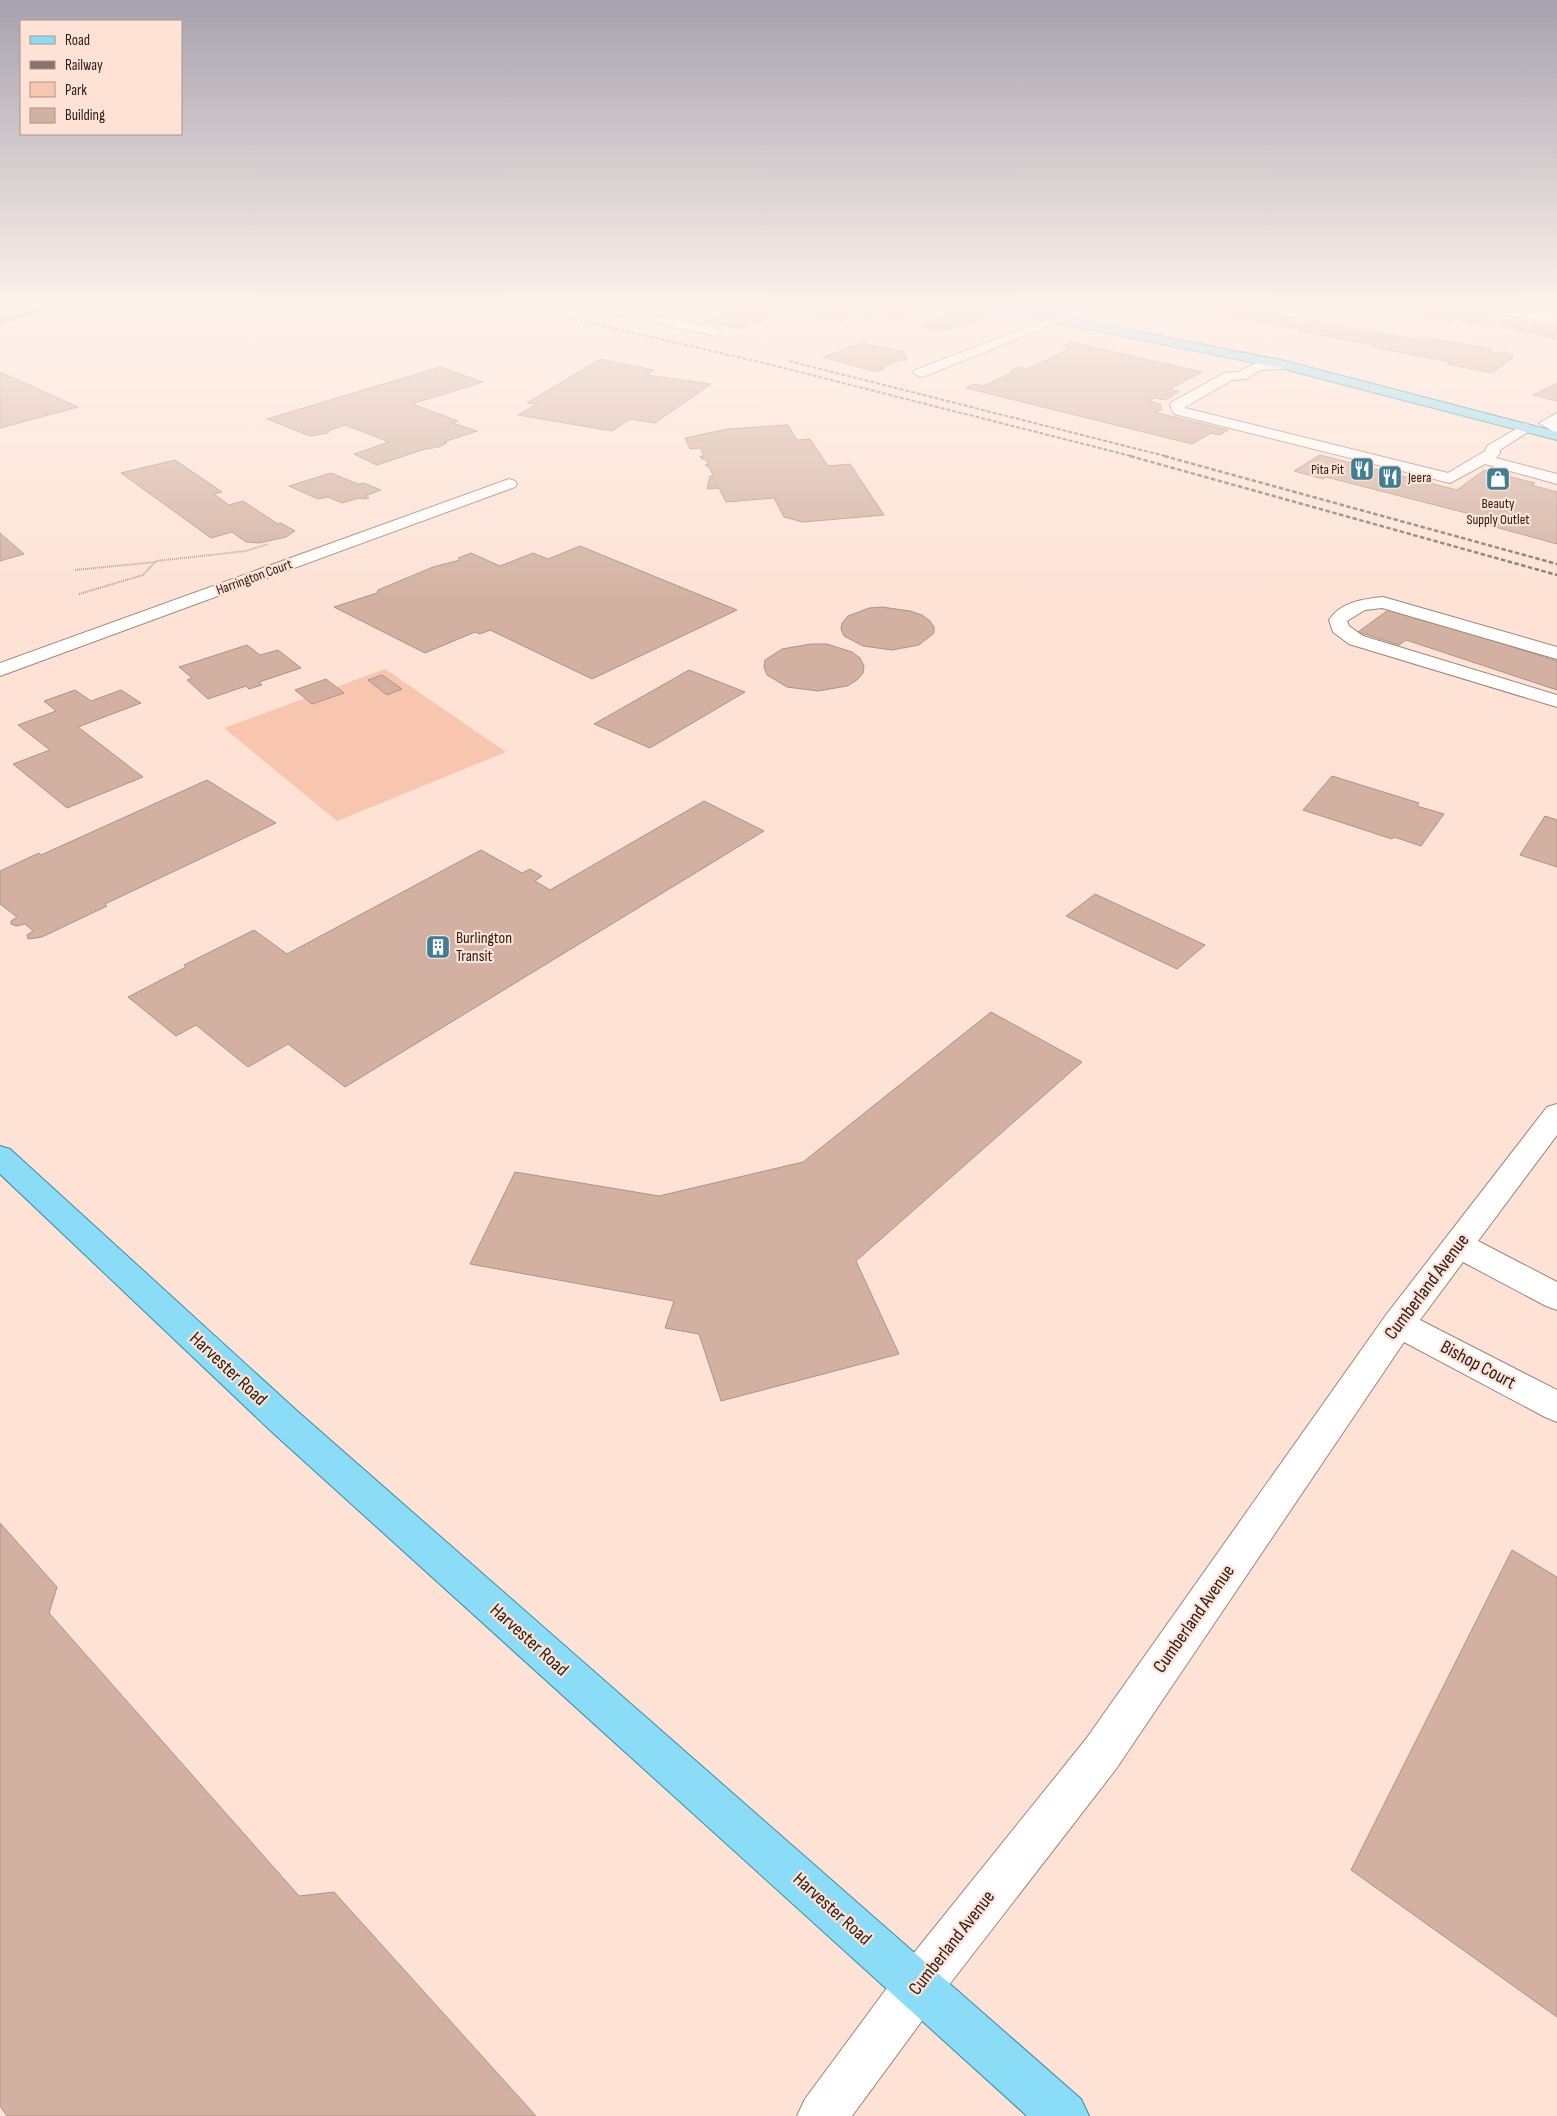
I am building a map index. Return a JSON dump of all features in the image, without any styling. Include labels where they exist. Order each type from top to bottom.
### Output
[{"type":"main road","points":[[1438,402],[1523,422]]},
{"type":"main road","points":[[1450,402],[1523,422]]},
{"type":"main road","points":[[1552,425],[1557,436]]},
{"type":"main road","name":"Harvester Road","points":[[0,1157],[284,1421],[1064,2116]]},
{"type":"street","points":[[1183,402],[1177,405],[1179,411],[1450,478],[1488,456],[1506,452],[1552,425]]},
{"type":"street","points":[[1488,456],[1492,449],[1523,422],[1552,425]]},
{"type":"street","points":[[1488,456],[1557,479]]},
{"type":"street","name":"Harrington Court","points":[[0,670],[509,484]]},
{"type":"street","points":[[1557,654],[1383,602],[1357,606],[1345,612],[1338,620],[1340,628],[1356,640],[1557,701]]},
{"type":"street","name":"Cumberland Avenue","points":[[822,2116],[918,1986],[1101,1754],[1398,1324],[1557,1114]]},
{"type":"street","points":[[1458,1245],[1557,1297]]},
{"type":"street","name":"Bishop Court","points":[[1398,1324],[1557,1407]]},
{"type":"path","points":[[75,570],[246,551],[268,544]]},
{"type":"path","points":[[79,594],[144,575],[156,562]]},
{"type":"green space","points":[[385,669],[506,752],[337,821],[224,728]]},
{"type":"building","points":[[0,402],[66,402],[78,407],[0,428]]},
{"type":"building","points":[[324,402],[419,402],[412,404],[458,421],[452,423],[477,431],[444,442],[447,443],[439,447],[425,449],[377,465],[354,454],[389,442],[345,425],[330,430],[328,433],[310,436],[267,419]]},
{"type":"building","points":[[686,402],[655,423],[630,419],[612,431],[518,415],[537,404],[527,403]]},
{"type":"building","points":[[1021,402],[1152,402],[1160,404],[1162,410],[1154,412],[1228,430],[1220,435],[1211,433],[1192,444]]},
{"type":"building","points":[[788,425],[797,440],[810,439],[828,466],[850,464],[884,515],[803,522],[784,517],[774,498],[726,502],[719,488],[707,489],[710,476],[713,475],[709,467],[705,465],[708,464],[705,459],[702,459],[700,456],[704,456],[700,448],[690,449],[685,438],[728,429]]},
{"type":"building","points":[[1320,455],[1457,490],[1484,470],[1535,483],[1531,485],[1557,492],[1557,544],[1477,522],[1482,519],[1472,516],[1474,515],[1326,477],[1323,479],[1294,471]]},
{"type":"building","points":[[175,460],[222,492],[214,494],[229,505],[243,501],[278,524],[281,523],[295,531],[286,537],[259,543],[246,542],[232,532],[211,538],[121,473]]},
{"type":"building","points":[[331,473],[358,484],[364,483],[381,490],[365,496],[369,498],[359,498],[342,503],[328,497],[318,499],[289,486]]},
{"type":"building","points":[[0,533],[24,554],[0,561]]},
{"type":"building","points":[[580,546],[737,610],[592,679],[490,630],[480,634],[475,632],[425,653],[334,607],[377,593],[378,590],[433,567],[460,560],[458,558],[471,553],[500,566],[533,553],[548,559]]},
{"type":"building","points":[[882,607],[910,611],[922,615],[934,627],[934,633],[919,645],[892,650],[863,646],[844,636],[841,629],[842,623],[848,616],[869,608]]},
{"type":"building","points":[[1391,608],[1557,661],[1557,690],[1406,640],[1399,645],[1358,632]]},
{"type":"building","points":[[811,644],[827,644],[852,652],[860,658],[864,666],[863,673],[857,680],[847,686],[818,691],[787,687],[767,675],[764,667],[765,660],[782,649]]},
{"type":"building","points":[[247,645],[260,655],[278,650],[301,668],[259,682],[262,685],[249,689],[246,686],[208,699],[187,680],[192,678],[179,667]]},
{"type":"building","points":[[689,670],[745,692],[650,748],[594,724]]},
{"type":"building","points":[[382,675],[402,689],[387,695],[368,680]]},
{"type":"building","points":[[326,679],[344,693],[312,704],[295,690]]},
{"type":"building","points":[[75,690],[91,701],[121,690],[141,703],[78,727],[143,777],[67,808],[13,764],[50,750],[18,725],[56,711],[44,701]]},
{"type":"building","points":[[1332,776],[1419,803],[1417,806],[1444,814],[1421,846],[1394,837],[1392,839],[1303,810]]},
{"type":"building","points":[[207,780],[276,823],[105,904],[107,906],[42,937],[28,939],[27,935],[33,931],[25,924],[16,926],[11,924],[11,921],[17,917],[0,904],[0,871],[39,853],[41,855]]},
{"type":"building","name":"Burlington Transit","points":[[704,801],[764,831],[345,1087],[288,1044],[248,1067],[196,1025],[176,1036],[128,997],[186,967],[184,965],[254,930],[287,954],[481,850],[522,873],[530,869],[542,876],[535,881],[550,890]]},
{"type":"building","points":[[1545,816],[1557,820],[1557,867],[1520,855]]},
{"type":"building","points":[[1095,894],[1205,945],[1177,969],[1066,916]]},
{"type":"building","points":[[991,1012],[1082,1062],[856,1261],[899,1354],[721,1401],[699,1334],[665,1328],[674,1301],[470,1264],[515,1172],[659,1196],[803,1162]]},
{"type":"building","points":[[0,1523],[57,1587],[49,1613],[299,1896],[334,1892],[536,2116],[7,2116],[0,2106]]},
{"type":"building","points":[[1512,1550],[1557,1577],[1557,2017],[1351,1870]]},
{"type":"railway","points":[[917,402],[1135,457]]},
{"type":"railway","points":[[950,402],[1169,457]]},
{"type":"railway","points":[[1130,456],[1557,575]]},
{"type":"railway","points":[[1164,456],[1557,564]]},
{"type":"place","name":"Pita Pit","points":[[1362,469]]},
{"type":"place","name":"Jeera","points":[[1390,477]]},
{"type":"place","name":"Beauty Supply Outlet","points":[[1498,479]]},
{"type":"place","name":"Burlington Transit","points":[[438,947]]}]
